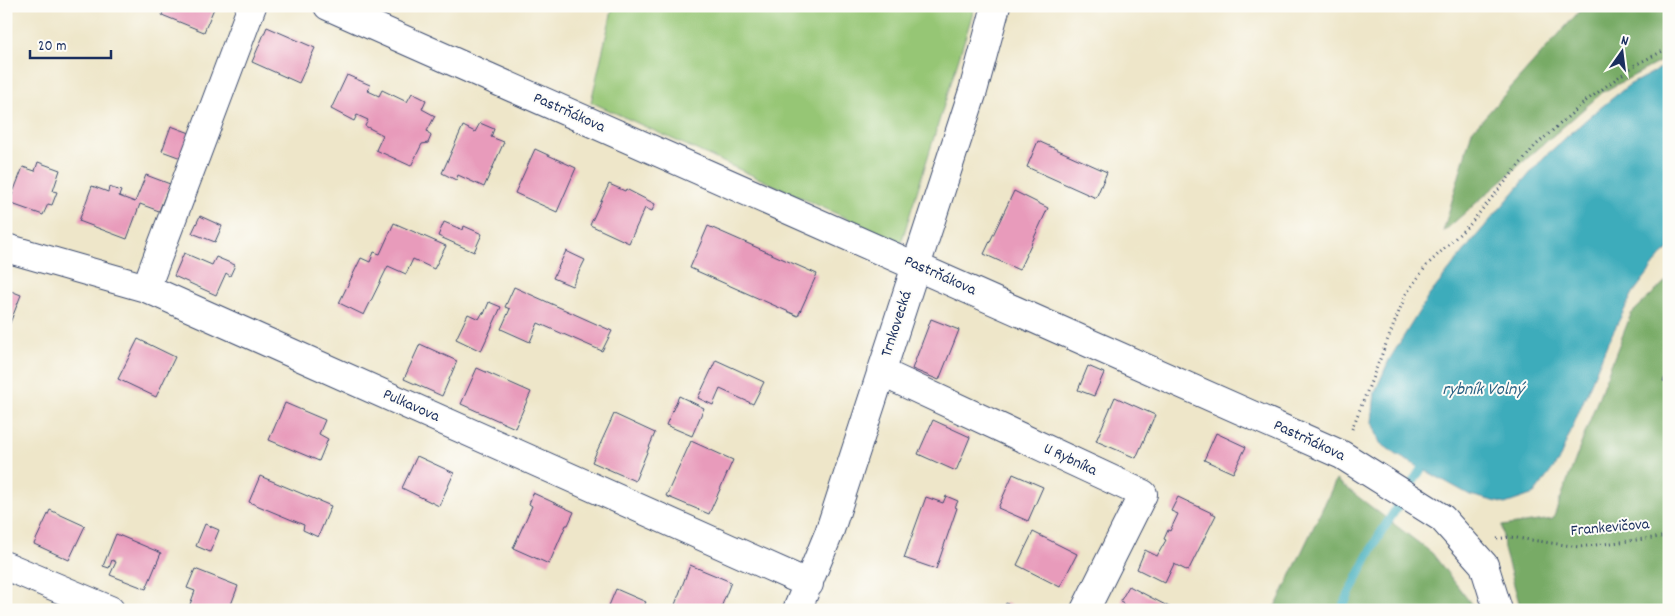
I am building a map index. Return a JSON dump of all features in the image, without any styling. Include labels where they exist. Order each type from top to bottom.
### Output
[{"type":"street","points":[[146,288],[252,6]]},
{"type":"street","name":"Pastrňákova","points":[[328,6],[1342,455],[1442,518],[1484,565],[1498,610]]},
{"type":"street","name":"Trnkovecká","points":[[797,610],[829,534],[973,91],[996,6]]},
{"type":"street","name":"Pulkavova","points":[[6,248],[146,288],[809,584]]},
{"type":"street","name":"U Rybníka","points":[[881,372],[1143,494],[1085,610]]},
{"type":"street","points":[[6,566],[110,610]]},
{"type":"path","points":[[1342,455],[1406,294],[1427,265],[1470,224],[1534,146],[1607,85],[1635,65],[1669,48]]},
{"type":"path","name":"Frankevičova","points":[[1464,542],[1510,537],[1579,547],[1669,536]]},
{"type":"green space","points":[[613,6],[975,6],[901,243],[591,102]]},
{"type":"green space","points":[[1584,6],[1669,6],[1669,57],[1603,92],[1443,232],[1472,131]]},
{"type":"green space","points":[[1669,278],[1669,610],[1521,610],[1504,549],[1502,526],[1553,519],[1631,314]]},
{"type":"green space","points":[[1336,480],[1432,553],[1476,610],[1274,610]]},
{"type":"water","name":"rybník Volný","points":[[1669,64],[1669,249],[1661,256],[1633,293],[1608,342],[1558,462],[1534,494],[1505,504],[1470,495],[1397,455],[1380,443],[1372,422],[1375,392],[1389,360],[1428,297],[1473,240],[1544,157],[1629,85]]},
{"type":"building","points":[[165,6],[215,6],[204,32],[162,15]]},
{"type":"building","points":[[267,27],[315,48],[299,83],[252,62]]},
{"type":"building","points":[[347,75],[370,85],[368,91],[379,96],[382,90],[407,102],[412,93],[426,100],[422,109],[435,116],[427,131],[431,136],[428,143],[422,144],[411,166],[376,150],[383,135],[365,126],[368,120],[357,115],[354,121],[331,109]]},
{"type":"building","points":[[480,123],[494,129],[491,137],[504,142],[484,187],[458,175],[456,180],[442,173],[463,126],[475,132]]},
{"type":"building","points":[[171,126],[190,133],[181,158],[162,151]]},
{"type":"building","points":[[1038,141],[1107,172],[1096,198],[1027,167]]},
{"type":"building","points":[[535,149],[576,168],[557,212],[515,193]]},
{"type":"building","points":[[38,162],[60,170],[53,191],[57,192],[52,205],[48,204],[43,215],[9,203],[23,167],[35,171]]},
{"type":"building","points":[[146,175],[170,184],[159,211],[140,204],[127,239],[79,221],[92,186],[108,192],[109,187],[121,191],[119,196],[135,202]]},
{"type":"building","points":[[609,184],[625,191],[626,189],[655,204],[652,211],[645,208],[629,243],[590,225]]},
{"type":"building","points":[[1014,191],[1048,208],[1019,270],[984,254]]},
{"type":"building","points":[[200,216],[222,226],[215,242],[192,233]]},
{"type":"building","points":[[444,222],[463,230],[464,226],[482,234],[474,252],[438,236]]},
{"type":"building","points":[[394,223],[446,246],[434,269],[413,259],[406,274],[388,266],[364,315],[339,303],[361,258],[370,262],[374,252],[380,254]]},
{"type":"building","points":[[708,226],[817,274],[798,316],[690,268]]},
{"type":"building","points":[[566,251],[585,260],[572,286],[553,278]]},
{"type":"building","points":[[184,253],[212,265],[216,257],[235,265],[230,276],[226,273],[216,295],[174,276]]},
{"type":"building","points":[[514,287],[612,331],[602,351],[538,323],[530,342],[501,329],[510,309],[505,307]]},
{"type":"building","points":[[6,289],[21,295],[6,333]]},
{"type":"building","points":[[489,302],[501,307],[481,351],[456,339],[468,314],[479,319],[483,312],[484,314]]},
{"type":"building","points":[[931,319],[959,330],[939,380],[912,369]]},
{"type":"building","points":[[138,339],[175,357],[156,397],[118,379]]},
{"type":"building","points":[[420,344],[457,361],[442,396],[404,379]]},
{"type":"building","points":[[716,360],[764,382],[753,404],[720,389],[713,405],[698,398]]},
{"type":"building","points":[[1088,366],[1104,373],[1094,396],[1078,390]]},
{"type":"building","points":[[477,368],[531,392],[515,428],[461,404]]},
{"type":"building","points":[[1669,369],[1669,383],[1663,381]]},
{"type":"building","points":[[679,396],[704,408],[692,436],[666,425]]},
{"type":"building","points":[[1115,397],[1155,415],[1136,458],[1096,441]]},
{"type":"building","points":[[285,403],[325,420],[319,434],[328,439],[319,461],[269,440]]},
{"type":"building","points":[[614,414],[655,433],[635,481],[592,462]]},
{"type":"building","points":[[933,420],[970,437],[956,471],[918,454]]},
{"type":"building","points":[[1216,433],[1246,447],[1233,473],[1204,460]]},
{"type":"building","points":[[691,441],[733,460],[709,514],[666,496]]},
{"type":"building","points":[[417,456],[454,473],[439,506],[402,488]]},
{"type":"building","points":[[1013,474],[1043,487],[1028,521],[998,508]]},
{"type":"building","points":[[260,476],[331,506],[318,537],[303,530],[304,525],[249,502]]},
{"type":"building","points":[[533,493],[574,512],[568,525],[566,525],[549,564],[513,548],[532,506],[529,504]]},
{"type":"building","points":[[946,496],[958,501],[936,569],[904,558],[926,497],[943,503]]},
{"type":"building","points":[[1178,497],[1216,515],[1188,571],[1174,564],[1165,583],[1137,569],[1145,550],[1157,556],[1166,540],[1164,539],[1168,530],[1170,531],[1178,514],[1171,511]]},
{"type":"building","points":[[50,510],[85,526],[69,560],[34,544]]},
{"type":"building","points":[[205,524],[219,530],[210,552],[196,546]]},
{"type":"building","points":[[1033,532],[1077,554],[1060,587],[1017,565]]},
{"type":"building","points":[[116,534],[161,553],[146,589],[110,575],[116,562],[112,560],[109,568],[103,566]]},
{"type":"building","points":[[690,565],[731,582],[720,610],[673,610]]},
{"type":"building","points":[[195,569],[238,586],[229,610],[195,610],[189,607],[195,591],[187,588]]},
{"type":"building","points":[[1129,586],[1175,610],[1128,610],[1121,600]]},
{"type":"building","points":[[616,589],[646,602],[642,610],[614,610],[608,608]]},
{"type":"building","points":[[1006,603],[1019,610],[1003,610]]},
{"type":"waterway","points":[[1341,610],[1377,539],[1428,458]]}]
